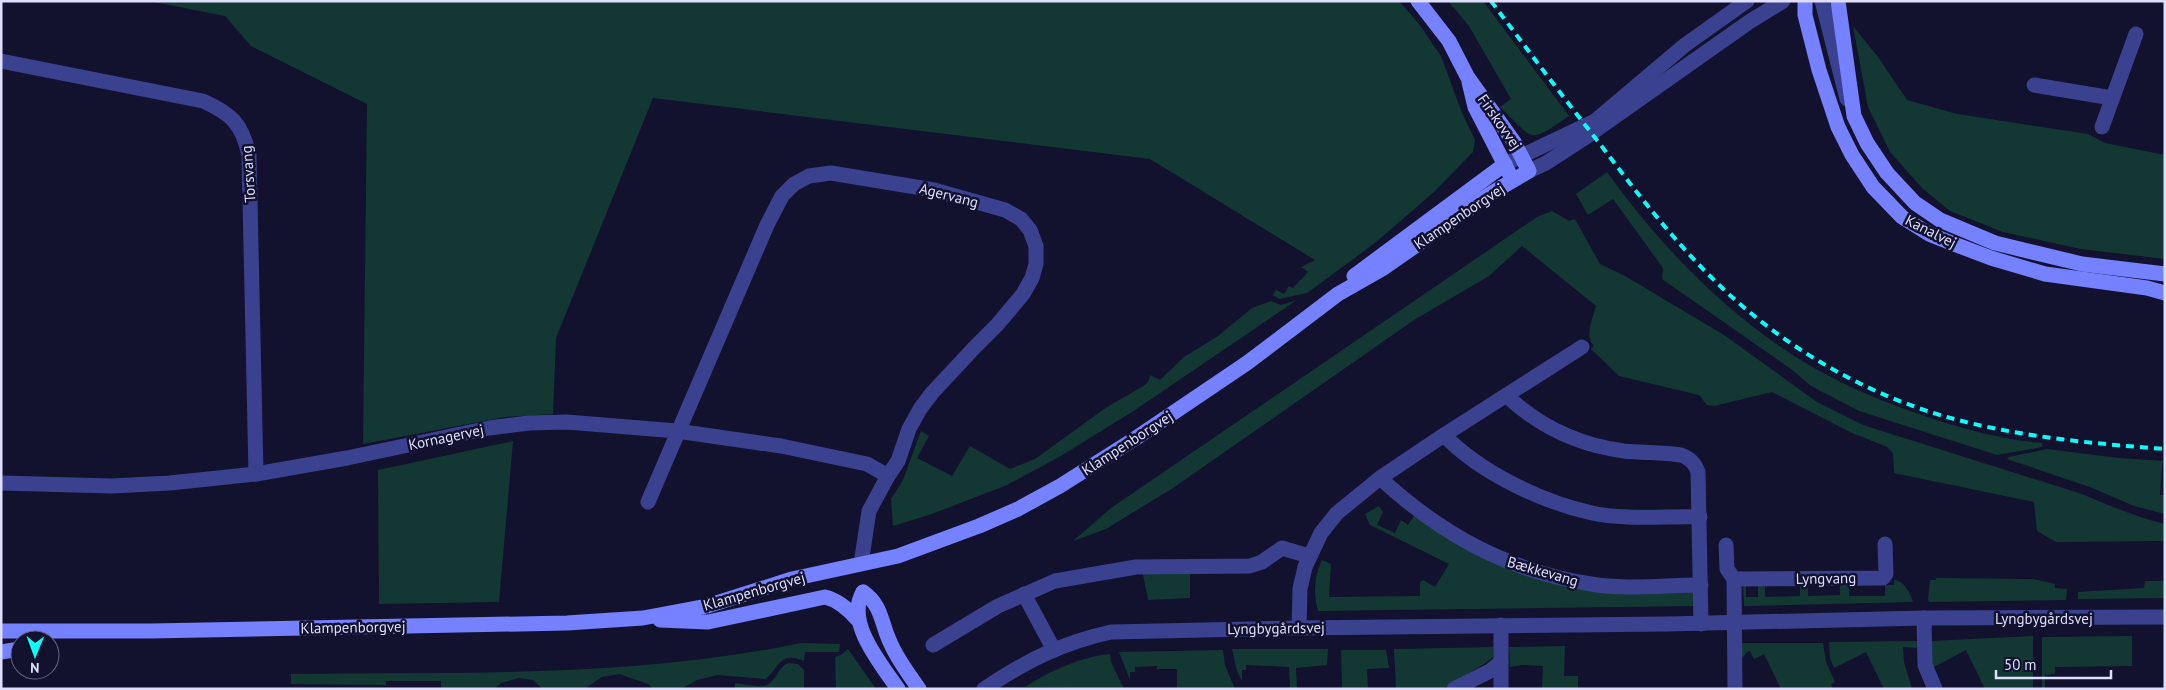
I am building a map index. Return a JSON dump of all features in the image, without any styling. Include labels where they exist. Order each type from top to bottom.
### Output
[{"type":"street","name":"Firskovvej","points":[[1418,1],[1449,41],[1467,76],[1522,155],[1530,170]]},
{"type":"street","points":[[1505,164],[1595,121],[1685,45],[1747,1]]},
{"type":"street","points":[[1530,170],[1546,163],[1615,118],[1676,73],[1783,1]]},
{"type":"street","name":"Kanalvej","points":[[1805,1],[1805,15],[1819,70],[1838,127],[1852,155],[1873,187],[1902,217],[1929,234],[1954,244],[1991,258],[2045,274],[2147,288],[2165,293]]},
{"type":"street","points":[[1822,1],[1842,83],[1854,116]]},
{"type":"street","name":"Kanalvej","points":[[1838,1],[1854,116],[1867,143],[1887,173],[1915,203],[1940,220],[1985,240],[2082,264],[2165,274]]},
{"type":"street","points":[[2102,127],[2136,34]]},
{"type":"street","name":"Torsvang","points":[[1,61],[203,101],[221,109],[235,122],[244,135],[249,155],[256,474]]},
{"type":"street","name":"Firskovvej","points":[[1467,76],[1475,107],[1512,180]]},
{"type":"street","points":[[2034,85],[2112,98]]},
{"type":"street","name":"Klampenborgvej","points":[[1338,294],[1357,273],[1505,164]]},
{"type":"street","name":"Klampenborgvej","points":[[1,631],[567,623],[643,618],[707,606],[792,579],[898,556],[979,526],[1018,509],[1060,486],[1136,438],[1247,363],[1338,294],[1382,269],[1512,180],[1530,170]]},
{"type":"street","name":"Agervang","points":[[648,502],[767,225],[782,196],[794,184],[809,176],[831,173],[934,190],[1005,210],[1021,219],[1030,230],[1036,246],[1036,264],[1032,278],[1023,294],[997,325],[955,367],[920,409],[908,429],[898,461],[869,511],[860,564],[863,592],[859,599],[858,620]]},
{"type":"street","points":[[1299,628],[1300,589],[1309,556],[1321,532],[1337,513],[1380,478],[1582,347]]},
{"type":"street","points":[[1507,396],[1532,418],[1549,428],[1575,439],[1604,448],[1674,454],[1690,459],[1698,472],[1701,624]]},
{"type":"street","name":"Kornagervej","points":[[1,484],[116,485],[179,482],[256,474],[347,458],[489,428],[529,423],[567,422],[677,431],[781,446],[867,464],[888,476]]},
{"type":"street","points":[[1444,435],[1457,449],[1517,487],[1541,498],[1592,513],[1700,517]]},
{"type":"street","name":"Bækkevang","points":[[1380,478],[1406,502],[1449,533],[1516,566],[1591,584],[1701,584]]},
{"type":"street","name":"Lyngvang","points":[[1734,579],[1883,578],[1886,574],[1885,544]]},
{"type":"street","points":[[1726,546],[1727,569],[1734,579],[1735,689]]},
{"type":"street","points":[[932,645],[998,606],[1055,581],[1136,567],[1250,566],[1262,562],[1282,548],[1309,556]]},
{"type":"street","points":[[863,592],[872,600],[881,613],[894,651],[919,689]]},
{"type":"street","points":[[1024,594],[1054,650]]},
{"type":"street","points":[[643,618],[708,622],[825,597],[829,598],[851,612],[858,620],[875,655],[898,689]]},
{"type":"street","name":"Lyngbygårdsvej","points":[[984,689],[1024,663],[1054,650],[1111,632],[1501,625],[1701,624],[1924,618],[2165,617]]},
{"type":"street","points":[[1924,618],[1925,665],[1935,689]]},
{"type":"street","points":[[1501,625],[1501,689]]},
{"type":"street","name":"Klampenborgvej","points":[[60,640],[94,631]]},
{"type":"street","points":[[1454,689],[1490,671],[1501,662]]},
{"type":"green space","points":[[149,1],[1399,1],[1419,24],[1441,56],[1462,113],[1475,140],[1473,152],[1434,192],[1375,243],[1307,293],[1279,299],[1273,295],[1276,290],[1284,294],[1289,286],[1293,288],[1308,272],[1301,267],[1315,260],[1150,159],[653,98],[556,338],[553,414],[505,417],[363,444],[367,104],[251,46],[225,16]]},
{"type":"green space","points":[[1448,1],[1483,1],[1569,116],[1538,134],[1532,135],[1520,127],[1500,107],[1511,99],[1469,26]]},
{"type":"green space","points":[[1853,26],[1878,57],[1907,100],[1957,114],[2088,134],[2105,143],[2165,155],[2165,259],[2081,249],[2003,232],[1950,211],[1922,188],[1890,152],[1868,107]]},
{"type":"green space","points":[[1607,172],[1648,224],[1693,274],[1742,318],[1796,357],[1838,381],[1898,407],[1977,432],[2009,439],[2042,443],[2042,447],[1997,455],[1859,411],[1811,386],[1791,369],[1662,279],[1663,268],[1613,199],[1588,215],[1576,194]]},
{"type":"green space","points":[[1552,211],[1569,221],[1575,219],[1600,264],[1625,276],[1724,335],[1817,402],[1863,425],[2082,494],[2133,515],[2165,524],[2165,541],[2056,542],[2037,531],[2034,502],[1894,473],[1893,453],[1887,447],[1850,432],[1772,392],[1714,406],[1707,405],[1699,395],[1619,376],[1591,349],[1594,346],[1589,332],[1596,306],[1522,246],[1489,276],[1414,320],[1173,488],[1106,529],[1073,541],[1111,508],[1537,217]]},
{"type":"green space","points":[[1297,300],[1132,412],[1059,457],[1007,485],[932,514],[893,526],[891,499],[903,480],[921,431],[929,436],[917,458],[952,476],[970,446],[1010,469],[1035,459],[1107,407],[1145,385],[1150,375],[1160,380],[1184,357],[1218,336],[1252,308],[1271,301],[1281,305]]},
{"type":"green space","points":[[513,441],[499,602],[379,604],[378,470]]},
{"type":"green space","points":[[2047,449],[2119,458],[2165,461],[2162,463],[2160,495],[2165,495],[2165,514],[2134,506],[2090,487],[2007,459]]},
{"type":"green space","points":[[1379,506],[1383,512],[1377,525],[1395,533],[1401,520],[1408,525],[1415,514],[1523,573],[1687,589],[1694,593],[1696,606],[1318,611],[1315,585],[1322,560],[1331,564],[1329,597],[1420,596],[1420,582],[1423,580],[1435,587],[1449,564],[1370,525],[1365,514]]},
{"type":"green space","points":[[1190,573],[1190,598],[1148,600],[1143,574]]},
{"type":"green space","points":[[1936,578],[2033,579],[2055,584],[2055,588],[2067,589],[2066,600],[1930,602],[1928,600],[1930,580],[1936,580]]},
{"type":"green space","points":[[1894,580],[1904,585],[1909,591],[1913,602],[1744,606],[1743,585],[1746,585],[1746,597],[1758,597],[1758,585],[1765,585],[1765,597],[1800,596],[1800,584],[1808,584],[1808,596],[1840,595],[1840,584],[1849,584],[1849,596],[1885,596],[1885,585],[1894,585]]},
{"type":"green space","points":[[2145,581],[2165,581],[2165,598],[2078,599],[2078,592],[2144,588]]},
{"type":"green space","points":[[2033,636],[2033,689],[1985,689],[1966,650],[1932,668],[1931,641]]},
{"type":"green space","points":[[2132,636],[2132,666],[2055,667],[2055,674],[2045,675],[2045,689],[2042,689],[2042,637]]},
{"type":"green space","points":[[1919,641],[1918,648],[1903,647],[1904,662],[1912,689],[1884,689],[1866,652],[1834,668],[1830,658],[1829,642]]},
{"type":"green space","points":[[801,643],[840,644],[839,652],[805,652],[804,661],[796,658],[785,659],[781,661],[766,679],[717,675],[697,680],[681,689],[654,689],[648,684],[619,674],[602,677],[584,689],[543,689],[533,680],[519,678],[501,683],[494,689],[441,689],[441,681],[386,681],[386,685],[291,684],[291,674],[483,673],[611,668],[738,654]]},
{"type":"green space","points":[[1739,643],[1823,643],[1826,662],[1835,682],[1831,684],[1833,689],[1781,689],[1764,654],[1754,659],[1750,651],[1742,658]]},
{"type":"green space","points":[[1565,646],[1564,676],[1578,676],[1578,689],[1542,689],[1543,666],[1522,665],[1510,667],[1509,647]]},
{"type":"green space","points":[[1496,647],[1493,657],[1487,662],[1443,689],[1396,689],[1394,649]]},
{"type":"green space","points":[[848,649],[876,689],[836,689],[835,657]]},
{"type":"green space","points":[[1232,649],[1328,649],[1327,665],[1296,668],[1297,689],[1288,689],[1290,686],[1289,667],[1246,665],[1246,670],[1242,670],[1242,681],[1237,671]]},
{"type":"green space","points":[[1223,650],[1225,665],[1235,689],[1177,689],[1177,669],[1157,669],[1157,666],[1135,667],[1135,672],[1130,672],[1130,680],[1119,652]]},
{"type":"green space","points":[[1341,650],[1386,650],[1389,668],[1367,669],[1368,689],[1342,689]]},
{"type":"green space","points":[[1110,654],[1111,662],[1124,689],[1025,687],[1066,666],[1088,658]]},
{"type":"green space","points":[[789,663],[798,664],[804,670],[804,689],[735,689],[735,683],[757,686],[767,685]]},
{"type":"railway","points":[[1491,1],[1626,178],[1680,244],[1736,300],[1795,346],[1861,384],[1930,412],[1990,428],[2040,436],[2165,449]]}]
